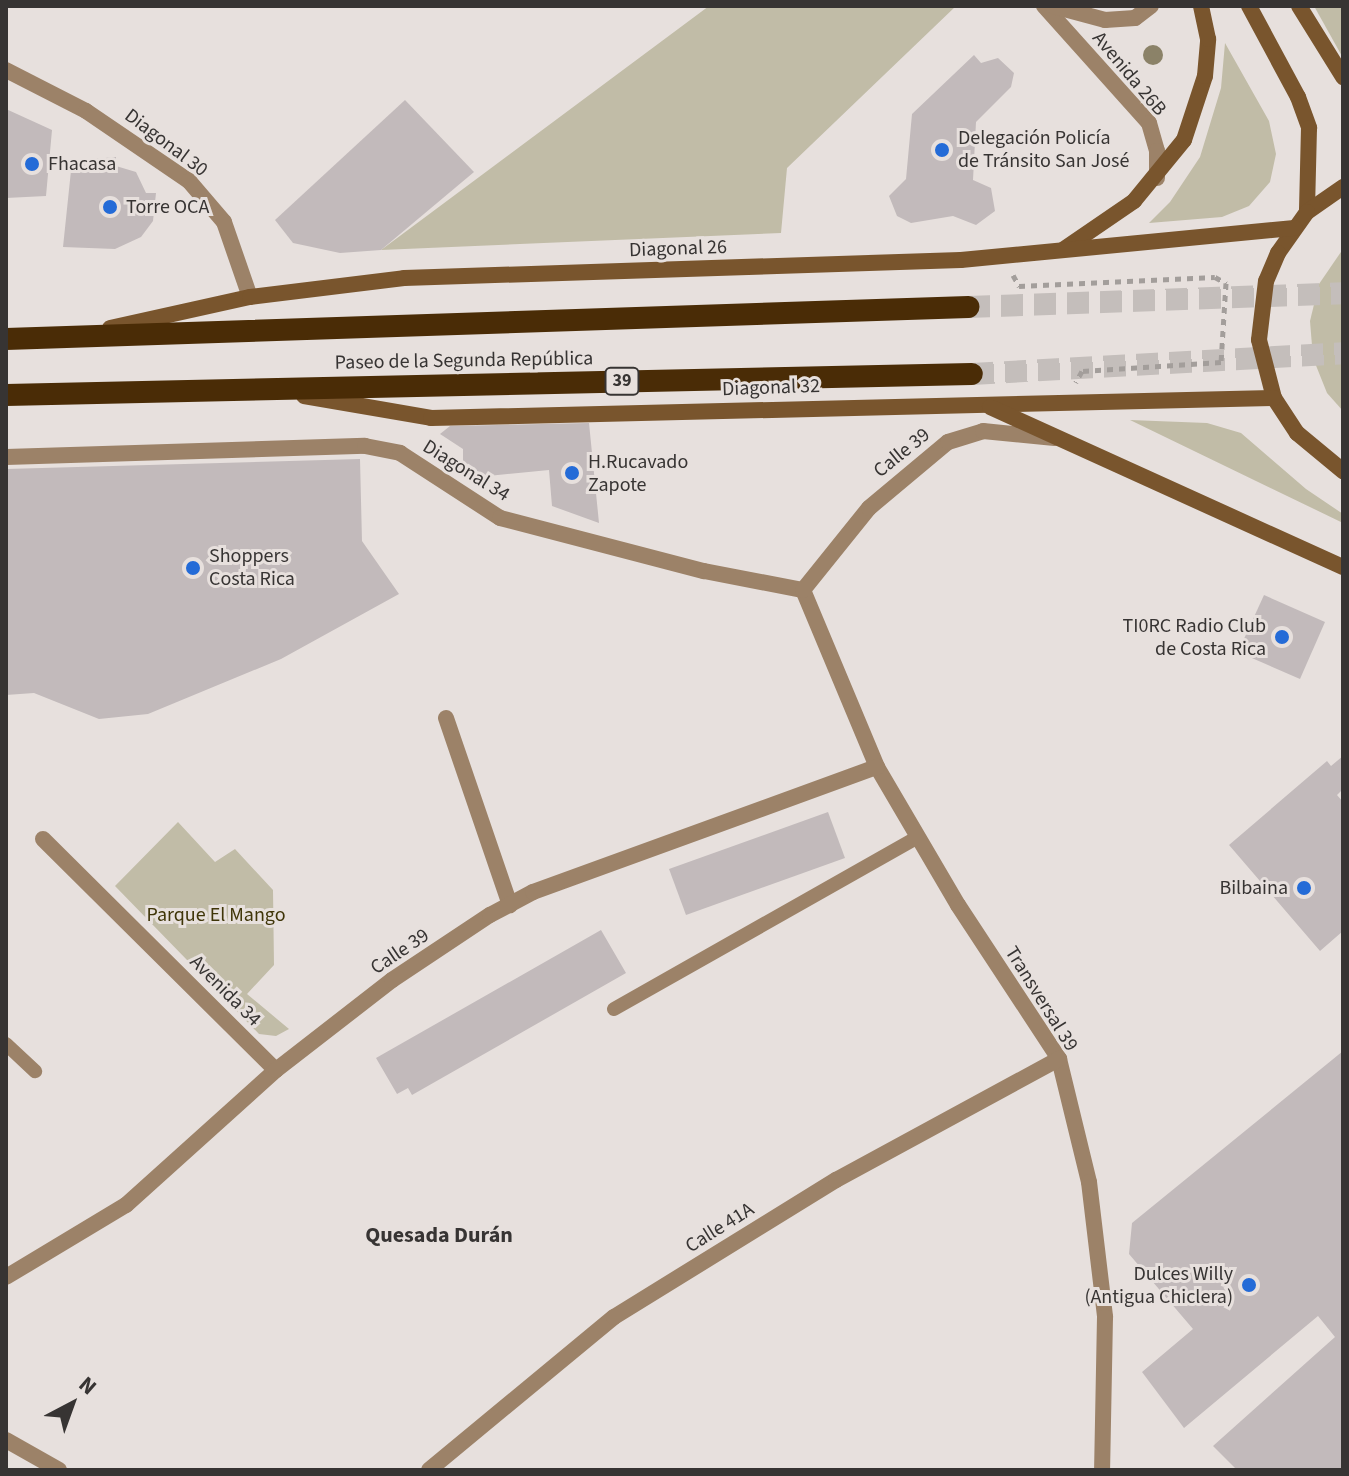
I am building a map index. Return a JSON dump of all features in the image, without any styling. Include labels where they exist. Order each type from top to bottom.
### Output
[{"type":"highway","name":"Paseo de la Segunda República","points":[[6,339],[968,307]]},
{"type":"highway","name":"Paseo de la Segunda República","points":[[6,395],[972,374]]},
{"type":"main road","points":[[1061,251],[1113,219],[1157,178],[1184,140],[1205,76],[1208,39],[1201,6]]},
{"type":"main road","points":[[1249,6],[1298,97],[1309,128],[1307,212]]},
{"type":"main road","points":[[1299,6],[1343,77]]},
{"type":"main road","points":[[1343,187],[1307,212],[1294,228],[1266,281],[1260,310],[1259,340],[1274,398],[1297,433],[1343,471]]},
{"type":"main road","name":"Diagonal 26","points":[[69,338],[250,297],[404,278],[1011,256],[1294,228]]},
{"type":"main road","name":"Diagonal 32","points":[[271,390],[431,418],[1274,398]]},
{"type":"main road","points":[[977,403],[1068,439],[1343,567]]},
{"type":"street","name":"Avenida 26B","points":[[1044,6],[1149,123],[1157,151],[1157,178]]},
{"type":"street","points":[[1053,6],[1105,20],[1135,18],[1151,6]]},
{"type":"street","name":"Diagonal 30","points":[[6,70],[86,111],[189,181],[224,222],[250,297]]},
{"type":"street","name":"Calle 39","points":[[803,590],[869,508],[948,442],[983,431],[1068,439]]},
{"type":"street","name":"Diagonal 34","points":[[6,457],[365,446],[400,453],[500,518],[704,571],[803,590]]},
{"type":"street","name":"Transversal 39","points":[[803,590],[877,767],[1059,1059],[1089,1182],[1105,1317],[1102,1470]]},
{"type":"street","points":[[446,718],[510,905]]},
{"type":"street","name":"Calle 39","points":[[6,1277],[126,1205],[276,1070],[392,980],[510,905],[877,767]]},
{"type":"street","name":"Avenida 34","points":[[43,839],[276,1070]]},
{"type":"street","name":"Calle 41A","points":[[429,1470],[614,1317],[836,1180],[1059,1059]]},
{"type":"street","points":[[6,1440],[59,1470]]},
{"type":"lane","points":[[614,1009],[918,837]]},
{"type":"lane","points":[[6,1044],[35,1071]]},
{"type":"path","points":[[1011,256],[1017,286],[1215,277],[1226,283],[1221,362],[1079,371],[1078,401]]},
{"type":"green space","points":[[709,6],[956,6],[787,168],[781,233],[381,250]]},
{"type":"green space","points":[[1314,6],[1343,6],[1343,58]]},
{"type":"green space","points":[[1225,43],[1269,121],[1276,154],[1270,182],[1249,206],[1222,217],[1149,223],[1170,202],[1200,157],[1221,88]]},
{"type":"green space","points":[[1343,249],[1343,411],[1327,393],[1313,358],[1310,321],[1319,284]]},
{"type":"green space","points":[[1130,420],[1207,423],[1241,433],[1306,489],[1343,514],[1343,523]]},
{"type":"green space","name":"Parque El Mango","points":[[178,822],[215,862],[235,849],[273,890],[274,965],[247,994],[289,1029],[276,1036],[259,1034],[115,886]]},
{"type":"building","name":"Delegación Policía de Tránsito San José","points":[[974,55],[981,63],[998,58],[1014,73],[1011,87],[976,122],[973,180],[991,188],[995,211],[976,225],[953,216],[911,223],[897,216],[889,196],[906,179],[912,114]]},
{"type":"building","points":[[405,100],[474,172],[381,250],[340,253],[293,243],[275,220]]},
{"type":"building","points":[[6,109],[52,130],[46,196],[6,198]]},
{"type":"building","name":"Torre OCA","points":[[116,157],[116,166],[136,172],[146,193],[156,193],[153,221],[141,237],[115,249],[63,247],[72,161]]},
{"type":"building","name":"H.Rucavado Zapote","points":[[589,423],[599,523],[552,506],[549,470],[488,476],[463,465],[463,449],[440,434],[450,426]]},
{"type":"building","name":"Shoppers Costa Rica","points":[[360,459],[362,541],[399,594],[281,659],[148,714],[99,719],[34,693],[6,695],[6,469]]},
{"type":"building","name":"TI0RC Radio Club de Costa Rica","points":[[1264,595],[1325,622],[1300,679],[1238,652]]},
{"type":"building","name":"Bilbaina","points":[[1343,756],[1343,789],[1337,795],[1343,802],[1343,931],[1320,951],[1229,845],[1327,761],[1331,766]]},
{"type":"building","points":[[828,812],[845,858],[686,915],[669,869]]},
{"type":"building","points":[[601,930],[626,973],[412,1095],[408,1088],[397,1094],[376,1058]]},
{"type":"building","name":"Dulces Willy (Antigua Chiclera)","points":[[1343,1051],[1343,1470],[1237,1470],[1213,1446],[1335,1337],[1318,1316],[1184,1428],[1142,1372],[1193,1329],[1129,1254],[1132,1223]]},
{"type":"tunnel","points":[[968,307],[1343,293]]},
{"type":"tunnel","points":[[972,374],[1343,353]]},
{"type":"place","name":"Delegación Policía de Tránsito San José","points":[[942,150]]},
{"type":"place","name":"Fhacasa","points":[[32,164]]},
{"type":"place","name":"Torre OCA","points":[[110,207]]},
{"type":"place","name":"H.Rucavado Zapote","points":[[572,473]]},
{"type":"place","name":"Shoppers Costa Rica","points":[[193,568]]},
{"type":"place","name":"TI0RC Radio Club de Costa Rica","points":[[1282,637]]},
{"type":"place","name":"Bilbaina","points":[[1304,888]]},
{"type":"place","name":"Dulces Willy (Antigua Chiclera)","points":[[1249,1285]]},
{"type":"district","name":"Quesada Durán","points":[[439,1236]]}]
